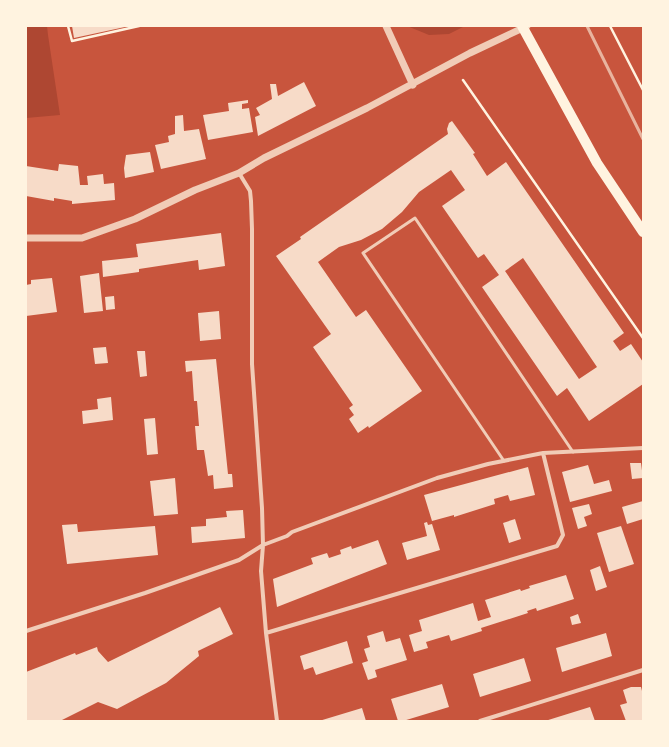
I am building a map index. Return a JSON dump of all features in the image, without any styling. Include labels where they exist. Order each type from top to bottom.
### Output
[{"type":"main road","points":[[522,26],[597,163],[643,232]]},
{"type":"street","points":[[386,26],[413,85]]},
{"type":"street","points":[[26,238],[82,238],[135,218],[195,190],[239,173],[264,158],[413,85],[452,63],[528,26]]},
{"type":"street","points":[[239,173],[250,191],[252,229],[252,364],[262,508],[262,572],[266,634],[277,721]]},
{"type":"street","points":[[26,631],[145,593],[239,560],[263,545],[287,536],[292,532],[437,478],[488,464],[543,453],[643,448]]},
{"type":"street","points":[[266,634],[557,546],[563,535],[543,453]]},
{"type":"street","points":[[480,721],[643,670]]},
{"type":"lane","points":[[504,461],[363,253],[414,218],[573,452]]},
{"type":"path","points":[[68,26],[72,41],[139,26]]},
{"type":"path","points":[[610,26],[643,90]]},
{"type":"path","points":[[464,80],[643,338]]},
{"type":"shaded area","points":[[26,26],[47,26],[60,115],[26,118]]},
{"type":"shaded area","points":[[407,26],[465,26],[449,34],[429,35]]},
{"type":"building","points":[[72,26],[125,26],[125,27],[74,38]]},
{"type":"building","points":[[304,82],[316,106],[258,136],[255,117],[260,115],[256,108],[272,99],[270,84],[276,84],[278,96]]},
{"type":"building","points":[[248,100],[248,103],[242,104],[242,109],[249,108],[253,132],[208,140],[203,115],[229,111],[228,103]]},
{"type":"building","points":[[183,115],[184,131],[199,129],[206,159],[161,169],[155,145],[169,142],[168,136],[175,134],[175,116]]},
{"type":"building","points":[[452,121],[475,153],[473,154],[487,176],[506,162],[624,333],[613,341],[620,351],[631,344],[643,362],[643,384],[589,421],[567,388],[557,396],[482,287],[499,275],[484,254],[478,258],[442,206],[465,190],[451,170],[419,192],[402,212],[382,229],[361,240],[339,247],[318,262],[356,317],[366,310],[422,391],[369,428],[368,426],[358,433],[349,419],[354,415],[349,408],[353,405],[313,347],[331,334],[276,256],[301,239],[300,237],[448,134],[447,129],[449,123]],"holes":[[[523,258],[597,367],[579,379],[505,271]]]},
{"type":"building","points":[[150,152],[154,172],[125,178],[124,168],[126,155]]},
{"type":"building","points":[[59,164],[78,166],[80,185],[88,185],[87,176],[103,174],[104,184],[114,183],[115,200],[72,204],[72,201],[54,198],[54,201],[26,196],[26,166],[58,171]]},
{"type":"building","points":[[221,233],[225,266],[199,270],[198,260],[139,269],[139,272],[103,277],[102,261],[138,257],[136,244]]},
{"type":"building","points":[[99,273],[103,311],[84,313],[80,276]]},
{"type":"building","points":[[52,278],[57,312],[26,316],[26,285],[31,284],[31,280]]},
{"type":"building","points":[[114,296],[115,309],[106,310],[105,297]]},
{"type":"building","points":[[219,311],[221,339],[200,341],[198,313]]},
{"type":"building","points":[[106,347],[108,363],[95,364],[93,348]]},
{"type":"building","points":[[137,351],[145,351],[147,376],[140,377]]},
{"type":"building","points":[[216,359],[228,474],[232,474],[233,487],[214,489],[213,475],[208,476],[204,450],[197,450],[195,426],[199,426],[197,401],[194,401],[192,371],[186,372],[185,361]]},
{"type":"building","points":[[111,397],[113,420],[83,424],[82,411],[98,409],[97,399]]},
{"type":"building","points":[[155,418],[158,454],[147,455],[144,419]]},
{"type":"building","points":[[630,463],[641,463],[643,478],[632,479]]},
{"type":"building","points":[[588,465],[594,484],[609,480],[612,491],[570,502],[562,472]]},
{"type":"building","points":[[528,467],[535,495],[510,501],[508,495],[494,499],[495,504],[454,517],[454,515],[432,521],[424,495]]},
{"type":"building","points":[[175,478],[178,514],[154,516],[150,481]]},
{"type":"building","points":[[643,501],[643,519],[627,524],[622,507]]},
{"type":"building","points":[[589,504],[592,514],[584,517],[587,526],[578,529],[572,508]]},
{"type":"building","points":[[243,510],[245,538],[192,543],[191,527],[206,526],[206,519],[227,517],[226,511]]},
{"type":"building","points":[[515,519],[521,539],[509,543],[503,523]]},
{"type":"building","points":[[427,522],[428,525],[432,524],[440,550],[407,560],[402,543],[427,536],[424,523]]},
{"type":"building","points":[[77,524],[78,532],[155,526],[158,555],[67,564],[62,525]]},
{"type":"building","points":[[621,526],[634,564],[609,572],[597,533]]},
{"type":"building","points":[[378,540],[387,564],[277,607],[273,579],[313,564],[311,558],[327,553],[329,558],[341,554],[340,550],[351,546],[352,549]]},
{"type":"building","points":[[600,566],[607,587],[596,591],[590,570]]},
{"type":"building","points":[[566,575],[574,599],[537,611],[536,608],[527,611],[528,613],[481,628],[482,631],[451,641],[449,635],[426,642],[428,648],[414,652],[409,635],[422,631],[419,620],[473,603],[478,621],[491,617],[485,600],[520,589],[521,591],[530,588],[529,586]]},
{"type":"building","points":[[220,607],[233,634],[198,651],[199,656],[166,683],[117,709],[98,702],[60,721],[26,721],[26,672],[75,653],[76,655],[97,647],[98,651],[108,662]]},
{"type":"building","points":[[578,614],[581,623],[572,625],[570,617]]},
{"type":"building","points":[[383,631],[386,642],[400,638],[407,660],[375,670],[377,677],[368,680],[362,663],[368,661],[364,649],[370,647],[367,636]]},
{"type":"building","points":[[606,633],[612,656],[562,672],[556,648]]},
{"type":"building","points":[[347,641],[353,663],[316,675],[313,667],[304,670],[300,656]]},
{"type":"building","points":[[524,658],[531,681],[480,697],[473,674]]},
{"type":"building","points":[[442,684],[449,707],[403,721],[398,721],[391,699]]},
{"type":"building","points":[[631,687],[641,687],[643,695],[643,721],[626,721],[620,705],[627,703],[623,690]]},
{"type":"building","points":[[590,707],[595,721],[545,721]]},
{"type":"building","points":[[362,708],[366,721],[319,721]]},
{"type":"railway","points":[[587,26],[643,139]]}]
